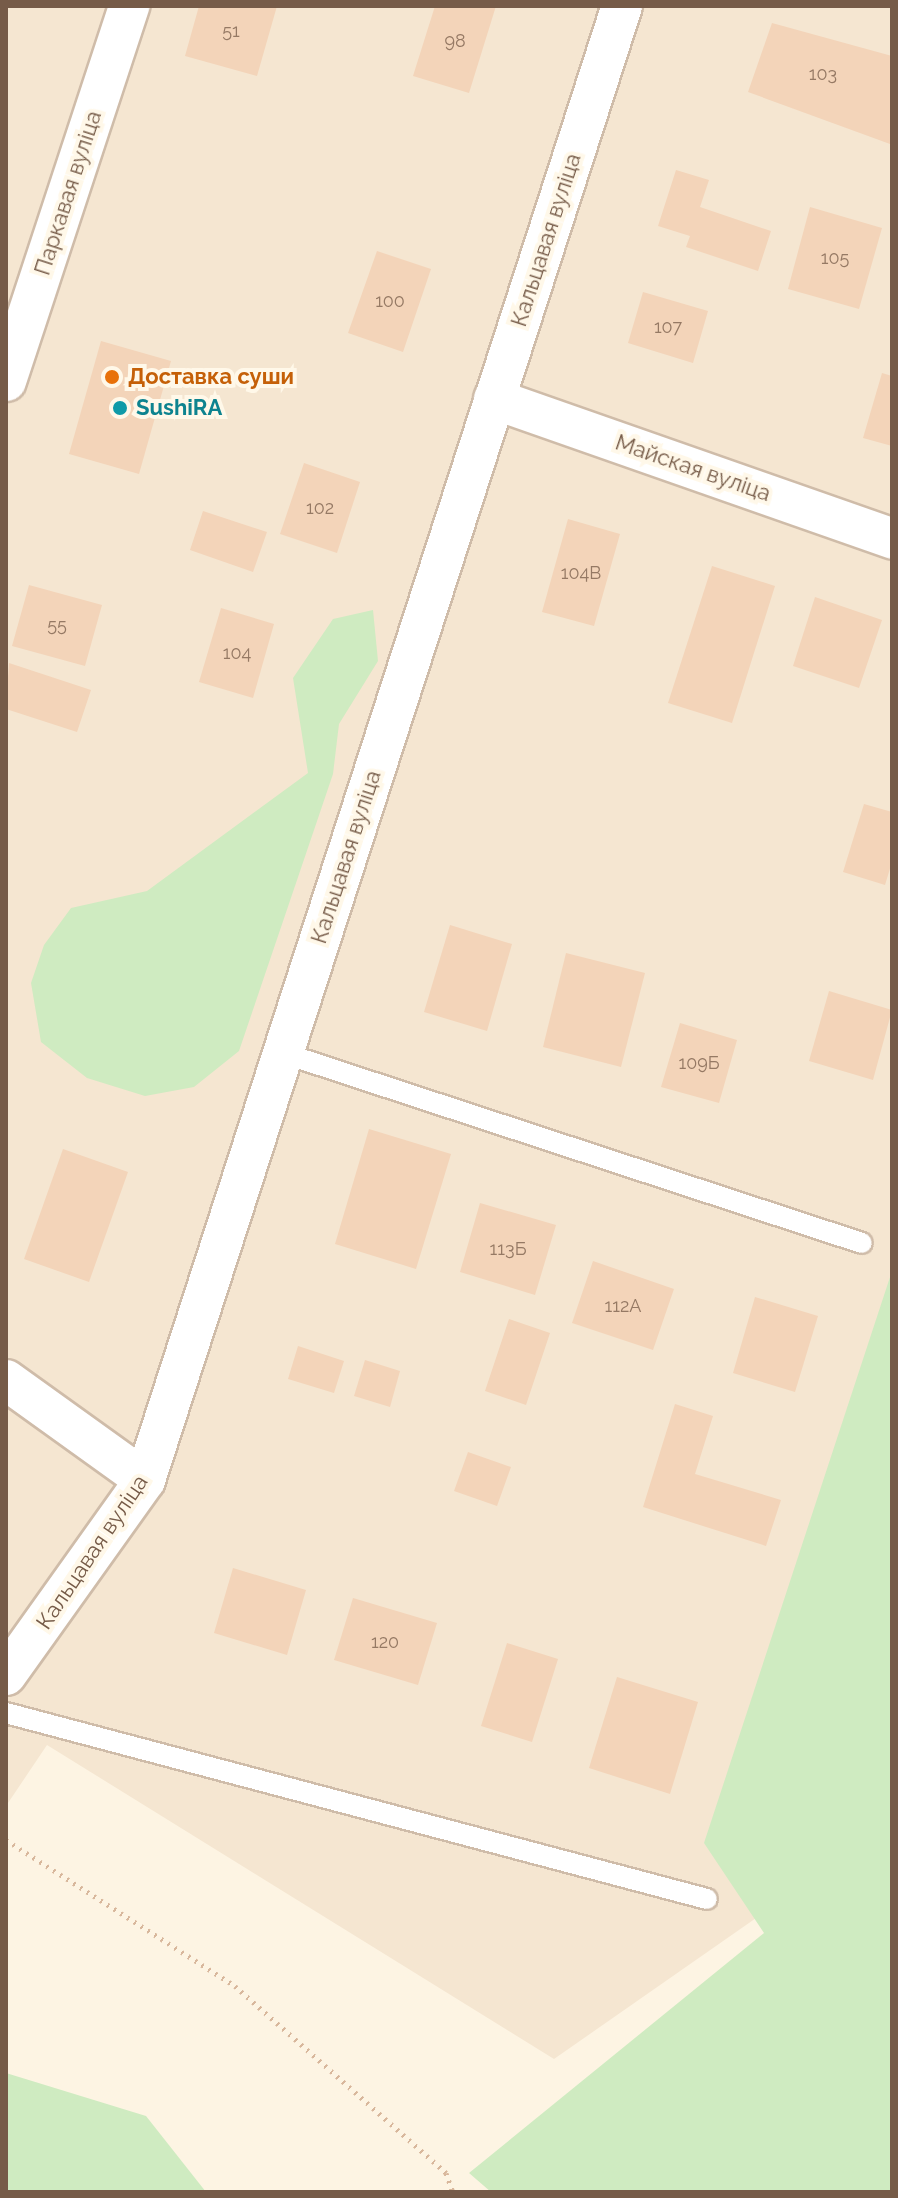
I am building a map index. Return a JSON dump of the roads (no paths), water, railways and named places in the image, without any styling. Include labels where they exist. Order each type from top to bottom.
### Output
[{"type":"street","name":"Паркавая вуліца","points":[[6,381],[129,6]]},
{"type":"street","name":"Кальцавая вуліца","points":[[6,1675],[145,1480],[622,6]]},
{"type":"street","name":"Майская вуліца","points":[[494,399],[892,538]]},
{"type":"street","points":[[6,1380],[145,1480]]},
{"type":"lane","points":[[283,1053],[862,1243]]},
{"type":"lane","points":[[6,1713],[707,1899]]},
{"type":"place","name":"Доставка суши","points":[[112,377]]},
{"type":"place","name":"SushiRA","points":[[120,408]]}]
